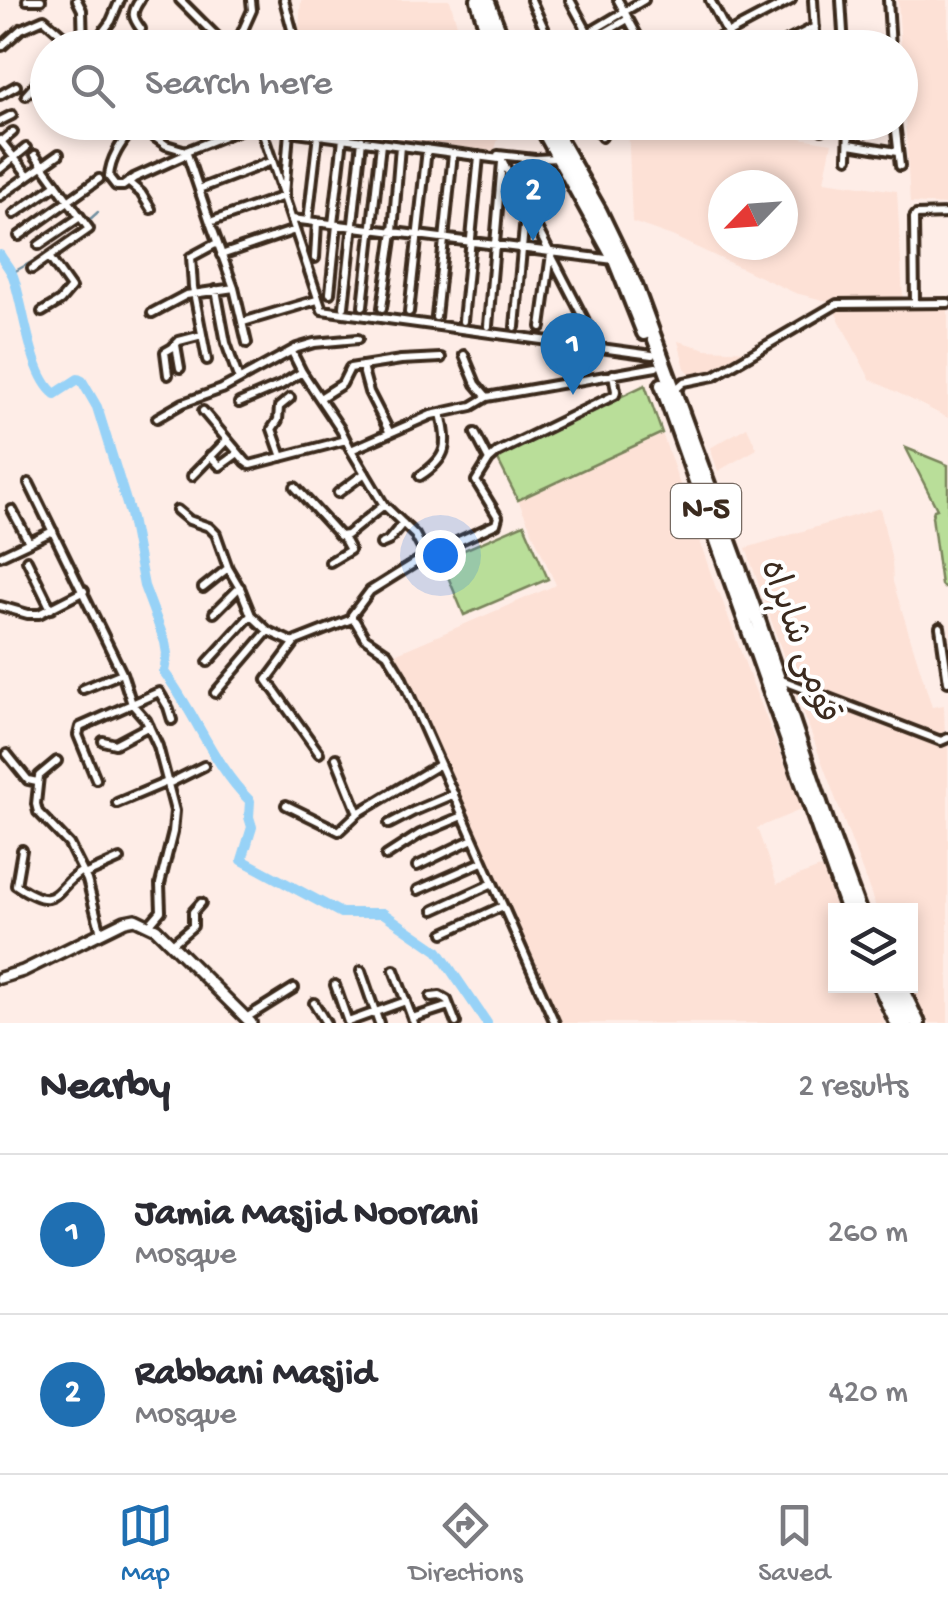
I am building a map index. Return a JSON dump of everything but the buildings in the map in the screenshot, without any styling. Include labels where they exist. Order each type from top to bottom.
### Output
[{"type":"highway","points":[[478,0],[488,30]]},
{"type":"highway","points":[[487,0],[500,30]]},
{"type":"highway","name":"قومی شاہراہ","points":[[548,140],[616,260],[846,903]]},
{"type":"highway","name":"قومی شاہراہ","points":[[559,140],[600,212],[646,314],[857,903]]},
{"type":"highway","points":[[830,832],[844,853],[865,903]]},
{"type":"highway","points":[[883,993],[896,1023]]},
{"type":"highway","points":[[893,993],[907,1023]]},
{"type":"highway","points":[[903,993],[918,1023]]},
{"type":"street","points":[[26,0],[41,0]]},
{"type":"street","points":[[77,0],[84,30]]},
{"type":"street","points":[[104,30],[120,0]]},
{"type":"street","points":[[140,0],[132,17],[141,28]]},
{"type":"street","points":[[180,0],[212,30]]},
{"type":"street","points":[[241,30],[252,10],[252,0]]},
{"type":"street","points":[[284,0],[292,30]]},
{"type":"street","points":[[531,0],[545,30]]},
{"type":"street","points":[[570,0],[586,30]]},
{"type":"street","points":[[618,0],[634,30]]},
{"type":"street","points":[[606,30],[644,0]]},
{"type":"street","points":[[711,0],[726,30]]},
{"type":"street","points":[[733,30],[790,0]]},
{"type":"street","points":[[813,0],[815,30]]},
{"type":"street","points":[[842,0],[843,30]]},
{"type":"street","points":[[888,0],[890,30]]},
{"type":"street","points":[[2,46],[20,30],[44,19],[54,30]]},
{"type":"street","points":[[809,30],[815,27]]},
{"type":"street","points":[[0,95],[16,86]]},
{"type":"street","points":[[26,96],[30,91]]},
{"type":"street","points":[[0,121],[12,114]]},
{"type":"street","points":[[12,132],[0,141],[28,175]]},
{"type":"street","points":[[124,140],[109,170],[108,178],[116,186],[123,186],[210,140]]},
{"type":"street","points":[[157,140],[186,152]]},
{"type":"street","points":[[265,140],[324,311],[654,361]]},
{"type":"street","points":[[284,196],[288,140]]},
{"type":"street","points":[[314,258],[318,140]]},
{"type":"street","points":[[330,293],[344,140]]},
{"type":"street","points":[[344,307],[362,140],[502,160]]},
{"type":"street","points":[[387,140],[508,157],[558,158]]},
{"type":"street","points":[[848,158],[850,140]]},
{"type":"street","points":[[897,140],[900,166]]},
{"type":"street","points":[[363,306],[381,143]]},
{"type":"street","points":[[850,144],[897,152]]},
{"type":"street","points":[[382,308],[400,146]]},
{"type":"street","points":[[0,169],[26,148]]},
{"type":"street","points":[[409,312],[427,149]]},
{"type":"street","points":[[186,152],[234,288],[247,343]]},
{"type":"street","points":[[436,317],[453,153]]},
{"type":"street","points":[[0,196],[59,154]]},
{"type":"street","points":[[32,269],[88,231],[35,155]]},
{"type":"street","points":[[463,321],[479,156]]},
{"type":"street","points":[[502,160],[596,342]]},
{"type":"street","points":[[488,326],[502,160]]},
{"type":"street","points":[[199,189],[272,161]]},
{"type":"street","points":[[19,236],[99,179]]},
{"type":"street","points":[[128,182],[151,210]]},
{"type":"street","points":[[14,214],[56,185]]},
{"type":"street","points":[[210,222],[284,196]]},
{"type":"street","points":[[514,327],[526,204]]},
{"type":"street","points":[[915,303],[914,218],[948,214]]},
{"type":"street","points":[[292,219],[616,260]]},
{"type":"street","points":[[38,245],[84,222]]},
{"type":"street","points":[[221,255],[295,230]]},
{"type":"street","points":[[206,360],[191,257],[217,243]]},
{"type":"street","points":[[541,327],[551,253]]},
{"type":"street","points":[[42,312],[60,302],[71,288],[49,258]]},
{"type":"street","points":[[152,312],[181,297],[234,288]]},
{"type":"street","points":[[216,290],[226,343],[239,380]]},
{"type":"street","points":[[243,322],[318,300]]},
{"type":"street","points":[[673,392],[684,382],[714,376],[837,304],[948,303]]},
{"type":"street","points":[[168,375],[164,353],[202,335]]},
{"type":"street","points":[[156,418],[314,342],[358,339]]},
{"type":"street","points":[[176,344],[180,368]]},
{"type":"street","points":[[292,352],[384,505],[415,535],[426,556]]},
{"type":"street","points":[[464,355],[476,384],[487,396]]},
{"type":"street","points":[[320,398],[342,384],[348,370],[400,360],[441,358]]},
{"type":"street","points":[[351,450],[430,415],[472,406],[487,396],[613,374],[654,361]]},
{"type":"street","points":[[362,366],[369,392],[390,433]]},
{"type":"street","points":[[239,402],[302,372]]},
{"type":"street","points":[[352,620],[370,591],[426,556],[498,521],[476,481],[489,460],[614,395],[613,374]]},
{"type":"street","points":[[282,457],[272,430],[280,408],[290,398]]},
{"type":"street","points":[[203,412],[250,464],[346,440]]},
{"type":"street","points":[[420,476],[437,465],[445,448],[441,412]]},
{"type":"street","points":[[475,434],[489,460]]},
{"type":"street","points":[[192,476],[227,440]]},
{"type":"street","points":[[210,456],[220,466],[238,453]]},
{"type":"street","points":[[338,493],[365,473]]},
{"type":"street","points":[[30,484],[84,591],[132,704],[149,726],[168,783],[174,832],[160,888],[162,912],[148,925]]},
{"type":"street","points":[[295,488],[343,537],[350,550],[330,562]]},
{"type":"street","points":[[343,537],[384,505]]},
{"type":"street","points":[[12,510],[29,542]]},
{"type":"street","points":[[177,510],[194,524],[212,529],[251,615],[268,631],[294,644]]},
{"type":"street","points":[[380,544],[388,541],[403,523]]},
{"type":"street","points":[[0,556],[53,530]]},
{"type":"street","points":[[28,560],[51,608]]},
{"type":"street","points":[[203,588],[228,568]]},
{"type":"street","points":[[214,613],[240,587]]},
{"type":"street","points":[[0,606],[39,614],[84,591]]},
{"type":"street","points":[[208,662],[251,615]]},
{"type":"street","points":[[319,754],[267,682],[294,644],[352,620]]},
{"type":"street","points":[[352,620],[365,638],[387,652],[393,661],[554,1023]]},
{"type":"street","points":[[940,627],[948,682]]},
{"type":"street","points":[[215,693],[268,631]]},
{"type":"street","points":[[83,689],[122,673]]},
{"type":"street","points":[[778,679],[942,741],[948,738]]},
{"type":"street","points":[[96,780],[78,735],[82,725],[159,692],[172,720]]},
{"type":"street","points":[[103,741],[115,744],[149,726]]},
{"type":"street","points":[[7,754],[28,780],[36,782]]},
{"type":"street","points":[[336,758],[358,813]]},
{"type":"street","points":[[57,761],[36,782],[38,812],[70,844],[101,933]]},
{"type":"street","points":[[286,805],[340,831],[358,813],[440,764]]},
{"type":"street","points":[[117,804],[204,766]]},
{"type":"street","points":[[389,824],[454,794]]},
{"type":"street","points":[[386,856],[420,834],[463,816]]},
{"type":"street","points":[[417,866],[473,839]]},
{"type":"street","points":[[22,850],[16,885],[46,898],[59,894],[74,876],[120,859]]},
{"type":"street","points":[[418,890],[482,862]]},
{"type":"street","points":[[434,910],[493,883]]},
{"type":"street","points":[[172,944],[193,926],[193,912],[201,903]]},
{"type":"street","points":[[444,933],[503,906]]},
{"type":"street","points":[[0,978],[135,919],[172,944],[248,1020],[294,988]]},
{"type":"street","points":[[394,970],[413,1020],[449,1006]]},
{"type":"street","points":[[361,971],[379,1023]]},
{"type":"street","points":[[335,984],[348,1022],[406,1002]]},
{"type":"street","points":[[431,996],[444,997],[454,1023],[467,1018]]},
{"type":"street","points":[[314,1003],[326,1023]]},
{"type":"shaded area","points":[[301,0],[450,0],[459,30],[299,30]]},
{"type":"shaded area","points":[[898,0],[948,0],[948,205],[910,203],[906,140],[918,140],[918,30],[900,30]]},
{"type":"shaded area","points":[[410,140],[498,140],[494,152]]},
{"type":"shaded area","points":[[629,140],[832,143],[824,181],[897,191],[903,299],[827,301],[795,293],[724,260],[798,260],[798,170],[708,170],[708,253],[632,222]]},
{"type":"shaded area","points":[[948,305],[948,418],[870,379],[835,312],[840,307]]},
{"type":"shaded area","points":[[678,341],[706,349],[752,351],[716,371],[693,377],[685,368]]},
{"type":"shaded area","points":[[747,427],[757,449],[718,471],[710,448]]},
{"type":"shaded area","points":[[662,433],[717,591],[803,809],[757,828],[777,884],[823,870],[835,903],[828,903],[828,993],[871,993],[885,1023],[557,1023],[395,654],[556,585],[518,500]]},
{"type":"shaded area","points":[[880,508],[893,582],[932,707],[944,705],[945,735],[941,737],[792,680],[746,548]]},
{"type":"shaded area","points":[[794,687],[939,745],[948,744],[948,1023],[926,1023],[911,993],[918,993],[918,903],[874,903]]},
{"type":"green space","points":[[645,385],[662,433],[518,500],[496,456]]},
{"type":"green space","points":[[906,448],[948,465],[948,587],[941,585],[932,516],[937,509]]},
{"type":"green space","points":[[524,524],[548,579],[464,615],[441,560]]},
{"type":"waterway","points":[[88,221],[98,212]]},
{"type":"waterway","points":[[12,273],[84,227]]},
{"type":"waterway","points":[[0,255],[13,276],[34,356],[46,385],[55,394],[78,379],[97,407],[130,514],[144,586],[165,642],[164,672],[225,771],[250,801],[252,827],[242,860],[341,913],[383,913],[438,951],[487,1023]]},
{"type":"place","name":"Rabbani Masjid","points":[[533,241]]},
{"type":"place","name":"Jamia Masjid Noorani","points":[[573,395]]}]
